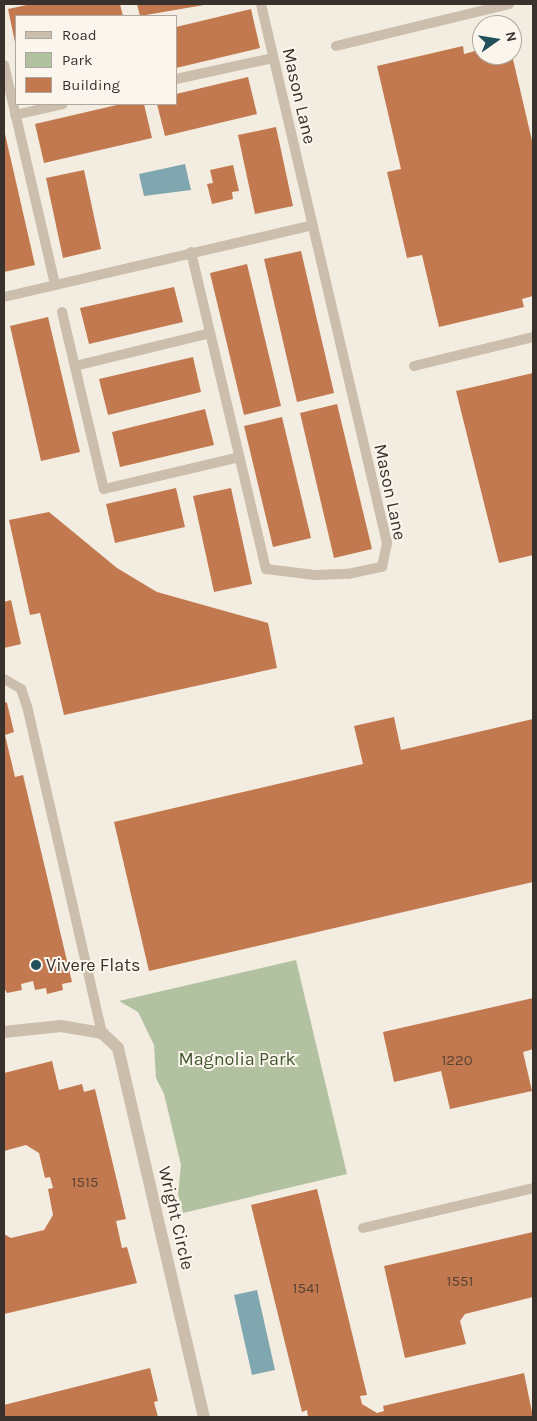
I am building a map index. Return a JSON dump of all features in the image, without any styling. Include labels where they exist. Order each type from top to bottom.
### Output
[{"type":"street","points":[[4,1032],[61,1026],[102,1033]]},
{"type":"street","name":"Wright Circle","points":[[102,1033],[118,1048],[204,1417]]},
{"type":"lane","name":"Mason Lane","points":[[191,252],[266,569],[315,575],[348,574],[382,567],[387,542],[261,4]]},
{"type":"lane","points":[[336,46],[509,4]]},
{"type":"lane","points":[[178,79],[273,58]]},
{"type":"lane","points":[[4,65],[54,284]]},
{"type":"lane","points":[[15,115],[59,105]]},
{"type":"lane","points":[[4,297],[313,225]]},
{"type":"lane","points":[[62,312],[104,489],[239,457]]},
{"type":"lane","points":[[75,366],[210,333]]},
{"type":"lane","points":[[414,366],[533,337]]},
{"type":"lane","points":[[4,679],[21,689],[27,706],[102,1033]]},
{"type":"lane","points":[[363,1228],[533,1188]]},
{"type":"green space","name":"Magnolia Park","points":[[296,960],[347,1174],[183,1213],[178,1194],[181,1165],[164,1094],[156,1078],[154,1045],[138,1012],[119,1001]]},
{"type":"water","points":[[185,164],[191,190],[144,196],[139,174]]},
{"type":"water","points":[[257,1290],[275,1370],[252,1375],[234,1295]]},
{"type":"building","points":[[31,4],[120,4],[123,15],[15,15],[15,42],[8,9]]},
{"type":"building","points":[[137,4],[204,4],[146,15],[140,15]]},
{"type":"building","points":[[251,9],[260,48],[178,68],[178,27]]},
{"type":"building","points":[[463,46],[464,54],[472,52],[472,65],[514,65],[533,145],[533,296],[522,299],[524,307],[439,327],[422,255],[407,258],[387,172],[401,169],[377,66]]},
{"type":"building","points":[[248,77],[257,114],[165,136],[157,105],[178,105],[178,94]]},
{"type":"building","points":[[117,105],[144,105],[152,138],[44,163],[35,124]]},
{"type":"building","points":[[276,127],[293,206],[255,214],[238,135]]},
{"type":"building","points":[[4,135],[35,265],[4,272]]},
{"type":"building","points":[[233,165],[239,191],[232,192],[233,199],[212,204],[207,184],[213,183],[210,170]]},
{"type":"building","points":[[84,170],[101,249],[63,258],[46,178]]},
{"type":"building","points":[[301,251],[334,393],[297,402],[264,259]]},
{"type":"building","points":[[247,264],[281,406],[244,415],[210,273]]},
{"type":"building","points":[[174,287],[183,322],[89,344],[80,308]]},
{"type":"building","points":[[48,317],[80,452],[41,461],[10,326]]},
{"type":"building","points":[[193,357],[201,392],[108,415],[99,379]]},
{"type":"building","points":[[533,373],[533,555],[499,563],[456,391]]},
{"type":"building","points":[[337,404],[372,549],[334,558],[300,413]]},
{"type":"building","points":[[205,409],[214,445],[120,467],[112,432]]},
{"type":"building","points":[[282,417],[311,538],[273,547],[244,426]]},
{"type":"building","points":[[176,488],[185,527],[115,543],[106,504]]},
{"type":"building","points":[[231,488],[252,584],[214,592],[193,496]]},
{"type":"building","points":[[49,512],[117,568],[157,592],[268,623],[277,668],[64,715],[40,613],[30,615],[9,520]]},
{"type":"building","points":[[11,600],[21,644],[4,648],[4,602]]},
{"type":"building","points":[[4,701],[7,703],[14,732],[5,735],[15,777],[23,775],[72,982],[62,984],[63,990],[47,994],[46,988],[35,990],[33,981],[21,984],[22,990],[7,993],[4,988]]},
{"type":"building","points":[[394,717],[401,750],[533,719],[533,882],[149,971],[114,822],[363,764],[354,726]]},
{"type":"building","points":[[533,998],[533,1049],[523,1052],[532,1091],[450,1109],[441,1071],[394,1082],[383,1032]]},
{"type":"building","points":[[52,1061],[59,1090],[82,1084],[84,1092],[95,1089],[126,1219],[116,1221],[122,1248],[127,1247],[137,1283],[4,1314],[4,1234],[11,1238],[44,1230],[53,1215],[48,1189],[53,1188],[50,1177],[45,1178],[39,1153],[26,1145],[4,1151],[4,1073]]},
{"type":"building","points":[[317,1189],[367,1395],[360,1396],[362,1404],[377,1413],[384,1411],[383,1406],[524,1373],[533,1417],[308,1417],[307,1410],[302,1412],[251,1205]]},
{"type":"building","points":[[533,1232],[533,1297],[465,1314],[460,1321],[466,1344],[405,1358],[384,1266]]},
{"type":"building","points":[[150,1368],[158,1401],[154,1402],[158,1417],[4,1417],[4,1405]]},
{"type":"place","name":"Vivere Flats","points":[[36,965]]}]
